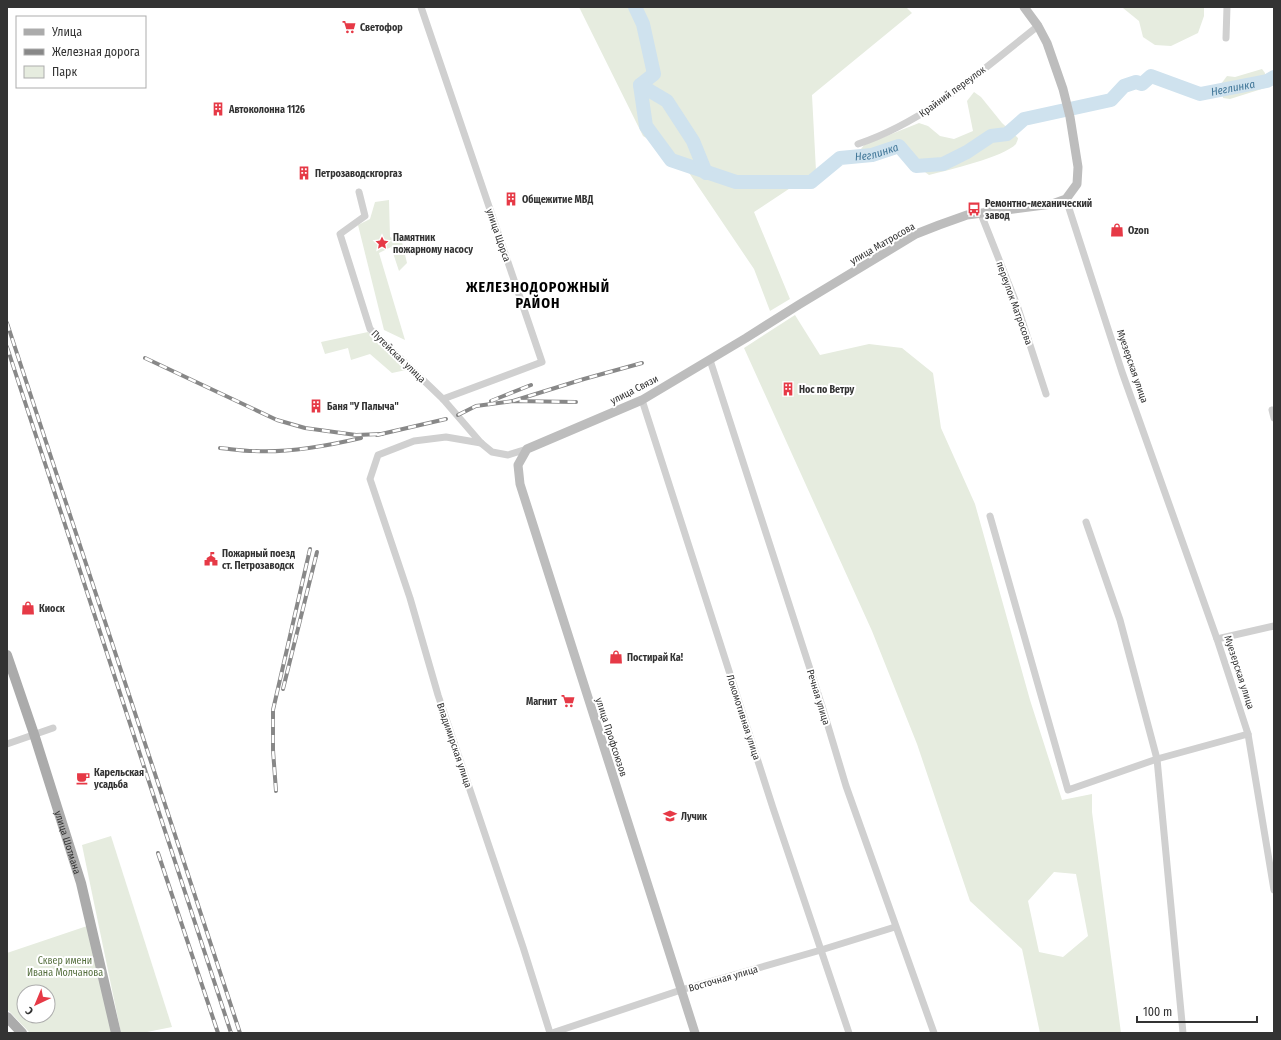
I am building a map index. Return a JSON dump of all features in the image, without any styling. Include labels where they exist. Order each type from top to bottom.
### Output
[{"type":"main road","points":[[1024,7],[1038,26],[1047,43],[1066,100],[1070,117],[1078,167],[1077,184],[1066,199]]},
{"type":"main road","name":"улица Матросова","points":[[746,338],[916,234],[967,215],[1052,204],[1066,199]]},
{"type":"main road","name":"улица Связи","points":[[527,449],[642,400],[746,338]]},
{"type":"main road","name":"улица Профсоюзов","points":[[527,449],[518,465],[520,484],[695,1033]]},
{"type":"main road","name":"улица Шотмана","points":[[7,655],[34,734],[81,883],[116,1033]]},
{"type":"main road","points":[[7,1017],[22,1033]]},
{"type":"street","name":"улица Щорса","points":[[422,7],[542,362],[443,399]]},
{"type":"street","points":[[1226,38],[1227,7]]},
{"type":"street","name":"Крайний переулок","points":[[858,144],[874,139],[929,110],[1038,26]]},
{"type":"street","name":"Путейская улица","points":[[359,192],[365,216],[340,234],[370,329],[443,399],[481,443],[492,452],[508,455],[527,449]]},
{"type":"street","name":"Муезерская улица","points":[[1066,199],[1122,372],[1217,639],[1248,734],[1274,890]]},
{"type":"street","name":"переулок Матросова","points":[[981,214],[1017,305],[1046,394]]},
{"type":"street","name":"Речная улица","points":[[710,360],[815,684],[846,786],[934,1033]]},
{"type":"street","name":"Локомотивная улица","points":[[642,400],[773,808],[849,1033]]},
{"type":"street","points":[[1272,410],[1274,418]]},
{"type":"street","name":"Владимирская улица","points":[[481,443],[446,436],[414,441],[378,455],[370,479],[410,598],[438,695],[551,1033]]},
{"type":"street","points":[[990,516],[1068,790],[1157,760],[1248,734]]},
{"type":"street","points":[[1086,522],[1120,620],[1157,760],[1183,1033]]},
{"type":"street","points":[[1217,639],[1274,626]]},
{"type":"street","points":[[7,744],[53,728]]},
{"type":"street","name":"Восточная улица","points":[[551,1033],[681,990],[895,927]]},
{"type":"green space","points":[[579,7],[906,7],[912,13],[812,95],[816,171],[754,212],[790,299],[770,311],[754,269],[679,158],[643,136]]},
{"type":"green space","points":[[1118,7],[1204,7],[1204,16],[1198,33],[1171,46],[1155,45],[1143,37],[1139,21],[1123,8]]},
{"type":"green space","points":[[1262,69],[1265,73],[1265,88],[1230,99],[1223,98],[1221,84],[1227,76],[1235,77]]},
{"type":"green space","points":[[974,92],[981,97],[1002,123],[1018,138],[1016,144],[1010,149],[988,158],[929,175],[901,142],[866,154],[861,149],[864,145],[919,123],[928,126],[940,136],[954,139],[973,131],[967,101]]},
{"type":"green space","points":[[389,200],[390,237],[402,242],[407,263],[399,271],[391,247],[379,253],[405,340],[384,330],[358,225],[370,219],[375,202]]},
{"type":"green space","points":[[795,315],[820,355],[869,344],[902,348],[933,373],[941,428],[975,504],[1030,700],[1062,800],[1092,794],[1092,812],[1121,1033],[1040,1033],[1022,949],[970,901],[917,744],[872,631],[744,348]],"holes":[[[1054,872],[1076,874],[1088,936],[1063,957],[1039,952],[1028,901]]]},
{"type":"green space","points":[[368,332],[406,370],[392,373],[370,354],[351,360],[348,348],[325,354],[321,342]]},
{"type":"green space","points":[[111,836],[172,1027],[142,1033],[121,1033],[82,845]]},
{"type":"green space","name":"Сквер имени Ивана Молчанова","points":[[87,926],[113,1033],[30,1033],[21,1024],[56,1024],[56,984],[16,984],[16,1018],[7,1009],[7,953]]},
{"type":"waterway","name":"Неглинка","points":[[635,7],[643,24],[654,74],[640,85],[646,126],[671,160],[736,182],[811,182],[840,158],[872,155],[899,146],[916,166],[943,164],[967,152],[991,136],[1007,134],[1024,119],[1111,100],[1124,86],[1136,82],[1142,84],[1151,76],[1200,94],[1267,81],[1274,77]]},
{"type":"waterway","points":[[640,85],[667,101],[693,141],[706,173]]},
{"type":"railway","points":[[7,323],[240,1033]]},
{"type":"railway","points":[[7,347],[231,1033]]},
{"type":"railway","points":[[145,358],[277,420],[305,428],[356,435],[382,434]]},
{"type":"railway","points":[[513,401],[642,363]]},
{"type":"railway","points":[[491,401],[531,385]]},
{"type":"railway","points":[[458,415],[476,406],[513,401],[576,402]]},
{"type":"railway","points":[[377,435],[446,419]]},
{"type":"railway","points":[[220,448],[250,451],[281,451],[321,446],[361,438]]},
{"type":"railway","points":[[276,791],[273,750],[273,710],[310,549]]},
{"type":"railway","points":[[283,689],[317,552]]},
{"type":"railway","points":[[158,853],[218,1033]]},
{"type":"place","name":"Светофор","points":[[349,27]]},
{"type":"place","name":"Автоколонна 1126","points":[[218,109]]},
{"type":"place","name":"Петрозаводскгоргаз","points":[[304,173]]},
{"type":"place","name":"Общежитие МВД","points":[[511,199]]},
{"type":"place","name":"Ремонтно-механический завод","points":[[974,209]]},
{"type":"place","name":"Ozon","points":[[1117,230]]},
{"type":"place","name":"Памятник пожарному насосу","points":[[382,243]]},
{"type":"place","name":"Нос по Ветру","points":[[788,389]]},
{"type":"place","name":"Баня \"У Палыча\"","points":[[316,406]]},
{"type":"place","name":"Пожарный поезд ст. Петрозаводск","points":[[211,559]]},
{"type":"place","name":"Киоск","points":[[28,608]]},
{"type":"place","name":"Постирай Ка!","points":[[616,657]]},
{"type":"place","name":"Магнит","points":[[568,701]]},
{"type":"place","name":"Карельская усадьба","points":[[83,778]]},
{"type":"place","name":"Лучик","points":[[670,816]]},
{"type":"district","name":"ЖЕЛЕЗНОДОРОЖНЫЙ РАЙОН","points":[[538,296]]}]
